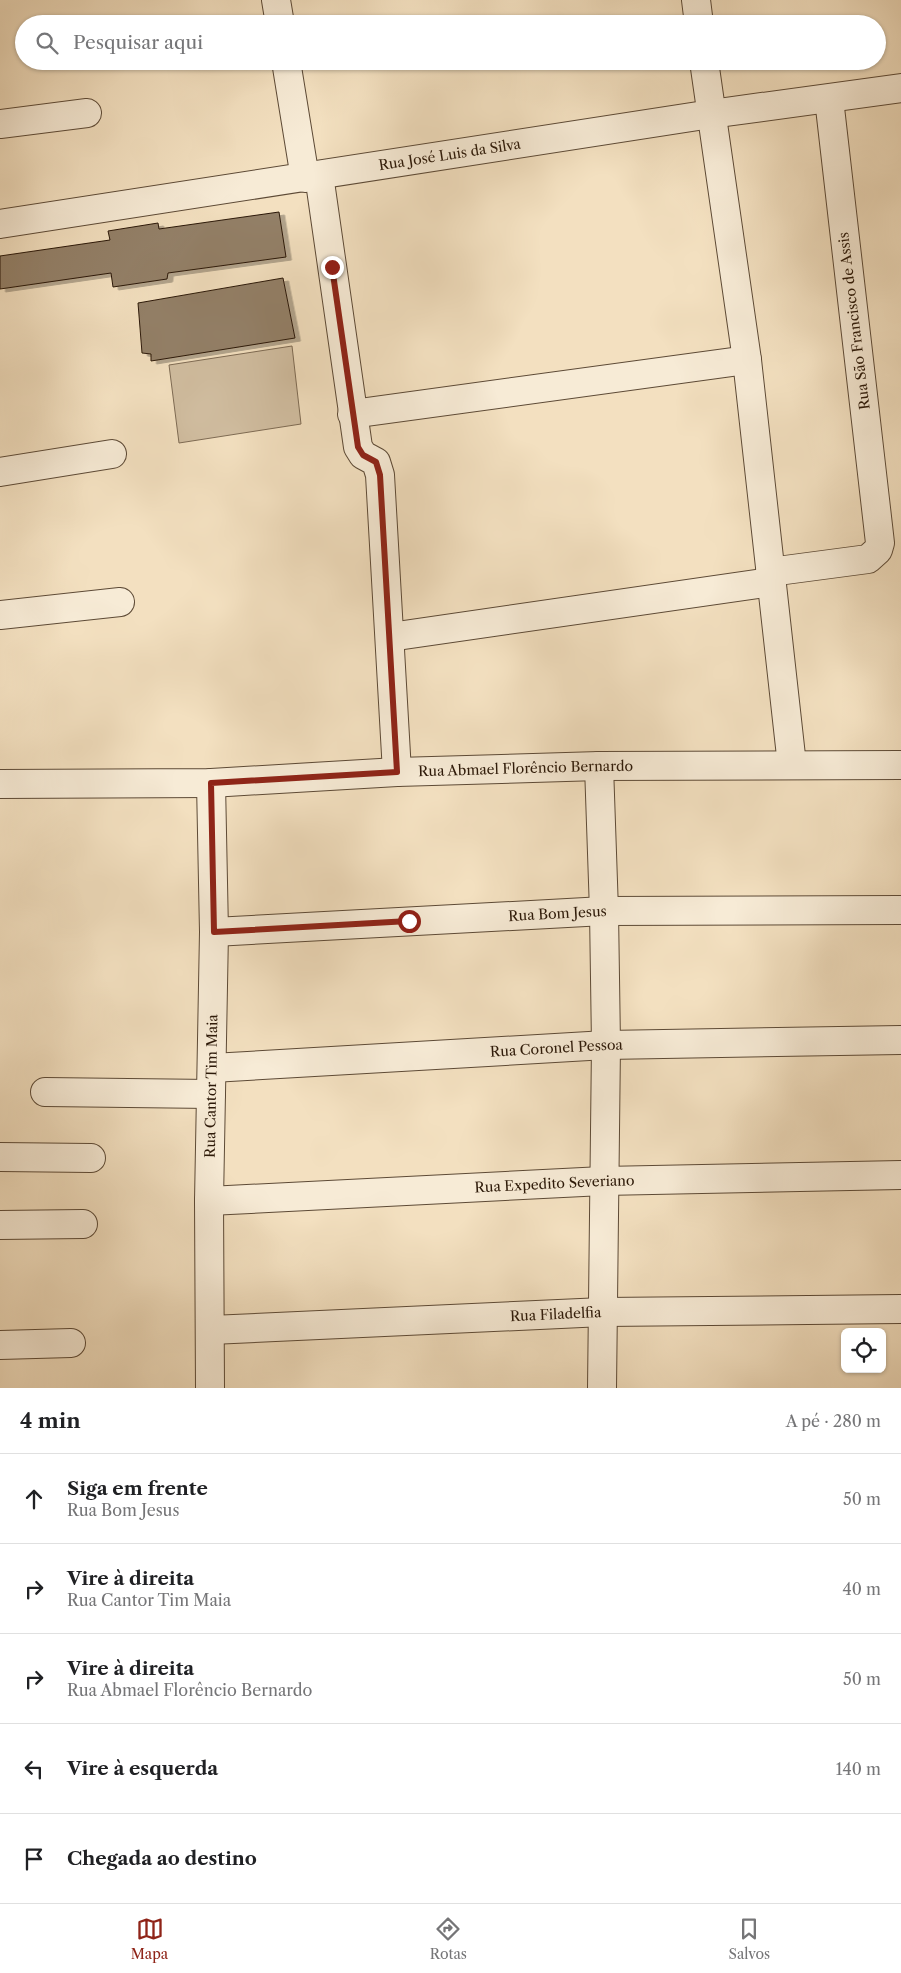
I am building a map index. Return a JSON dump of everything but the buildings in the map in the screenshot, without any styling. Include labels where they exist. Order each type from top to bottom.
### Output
[{"type":"street","points":[[276,0],[278,15]]},
{"type":"street","points":[[696,0],[698,15]]},
{"type":"street","points":[[288,70],[312,176],[358,447],[363,455],[376,462],[380,475],[397,772]]},
{"type":"street","points":[[705,70],[747,360],[792,765]]},
{"type":"street","name":"Rua José Luis da Silva","points":[[0,224],[711,114],[901,88]]},
{"type":"street","name":"Rua São Francisco de Assis","points":[[770,577],[868,559],[878,550],[880,543],[829,99]]},
{"type":"street","points":[[0,124],[87,113]]},
{"type":"street","points":[[352,414],[747,360]]},
{"type":"street","points":[[0,472],[112,454]]},
{"type":"street","points":[[390,637],[770,577]]},
{"type":"street","points":[[0,615],[120,602]]},
{"type":"street","name":"Rua Abmael Florêncio Bernardo","points":[[0,784],[211,783],[397,772],[599,766],[901,765]]},
{"type":"street","points":[[599,766],[606,1045],[602,1388]]},
{"type":"street","name":"Rua Cantor Tim Maia","points":[[210,1388],[209,1201],[214,932],[211,783]]},
{"type":"street","name":"Rua Bom Jesus","points":[[214,932],[604,911],[901,910]]},
{"type":"street","name":"Rua Coronel Pessoa","points":[[45,1092],[212,1081],[606,1045],[901,1040]]},
{"type":"street","points":[[0,1157],[91,1158]]},
{"type":"street","name":"Rua Expedito Severiano","points":[[209,1201],[603,1182],[901,1174]]},
{"type":"street","points":[[0,1225],[83,1224]]},
{"type":"street","name":"Rua Filadelfia","points":[[211,1330],[602,1312],[901,1309]]},
{"type":"street","points":[[0,1345],[71,1343]]},
{"type":"shaded area","points":[[292,346],[301,424],[179,443],[169,365]]},
{"type":"route","points":[[332,267],[358,447],[363,455],[376,462],[380,475],[397,772],[211,783],[214,932],[409,921]]}]
